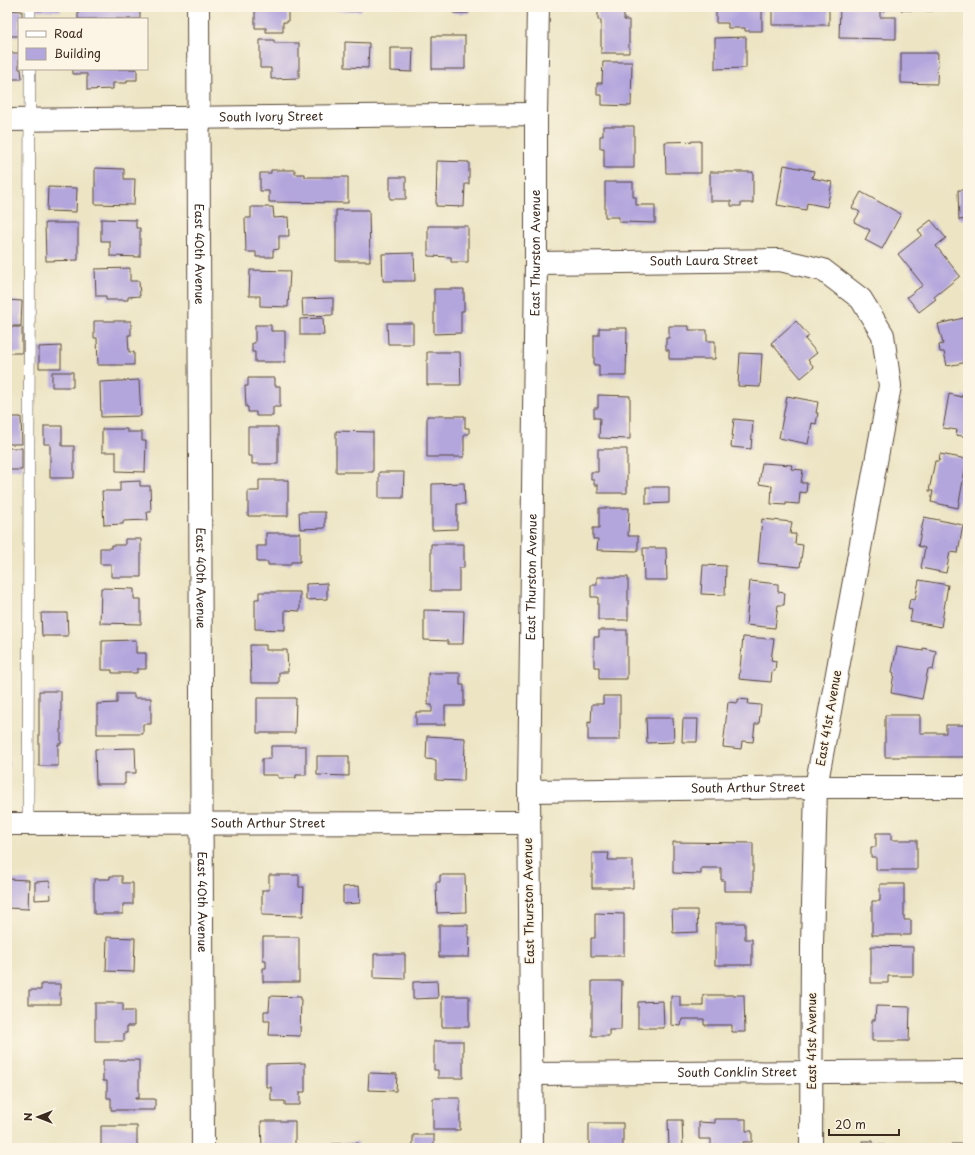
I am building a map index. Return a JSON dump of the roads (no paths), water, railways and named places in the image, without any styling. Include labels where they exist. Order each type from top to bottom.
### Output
[{"type":"street","name":"East 40th Avenue","points":[[198,7],[203,1148]]},
{"type":"street","name":"East Thurston Avenue","points":[[532,1148],[529,791],[538,7]]},
{"type":"street","name":"South Ivory Street","points":[[7,120],[536,114]]},
{"type":"street","name":"South Laura Street","points":[[536,263],[780,260],[823,270],[861,299]]},
{"type":"street","name":"East 41st Avenue","points":[[811,1148],[812,945],[816,787],[890,386],[884,335],[861,299]]},
{"type":"street","name":"South Arthur Street","points":[[529,791],[816,787],[968,787]]},
{"type":"street","name":"South Arthur Street","points":[[18,824],[529,823]]},
{"type":"street","name":"South Conklin Street","points":[[531,1074],[968,1072]]},
{"type":"lane","points":[[30,7],[30,18]]},
{"type":"lane","points":[[18,824],[30,70]]}]
